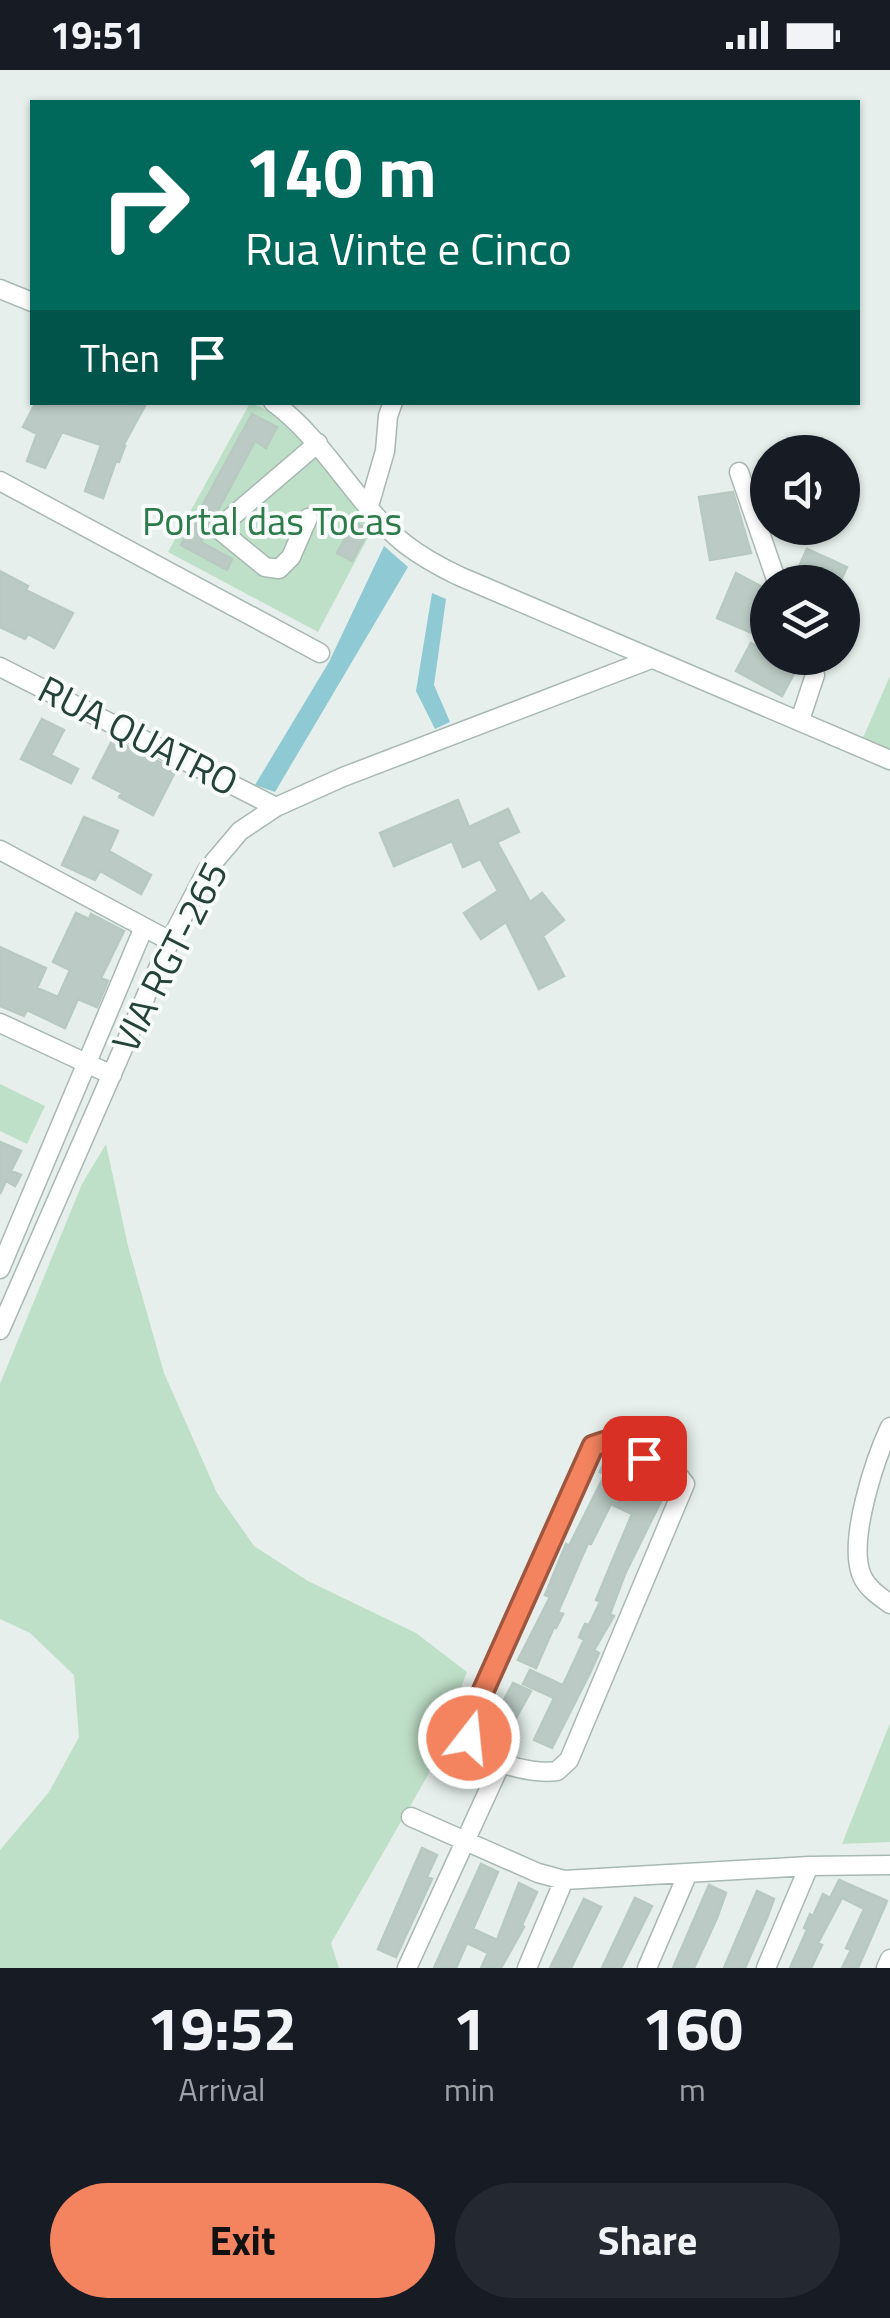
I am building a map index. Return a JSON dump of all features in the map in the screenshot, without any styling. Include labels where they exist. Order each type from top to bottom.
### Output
[{"type":"street","points":[[0,290],[30,301]]},
{"type":"street","points":[[277,405],[318,443],[403,542],[438,565],[890,760]]},
{"type":"street","points":[[369,506],[385,451],[392,405]]},
{"type":"street","points":[[308,518],[291,557],[279,570],[265,567],[221,531],[228,520],[318,443]]},
{"type":"street","points":[[740,472],[771,565]]},
{"type":"street","points":[[0,481],[320,654]]},
{"type":"street","name":"VIA RGT-265","points":[[0,1330],[170,942],[208,870],[240,831],[276,807],[343,777],[651,659]]},
{"type":"street","name":"RUA QUATRO","points":[[0,667],[276,807]]},
{"type":"street","points":[[800,720],[815,675]]},
{"type":"street","points":[[0,850],[170,942]]},
{"type":"street","points":[[0,1269],[144,928]]},
{"type":"street","points":[[0,1022],[112,1075]]},
{"type":"street","points":[[890,1427],[882,1478],[857,1557],[862,1577],[874,1593],[890,1604]]},
{"type":"street","points":[[605,1442],[671,1470],[684,1480],[684,1490],[569,1760],[563,1768],[548,1772],[502,1761],[474,1747],[469,1724],[592,1449],[605,1442]]},
{"type":"street","points":[[406,1968],[502,1761]]},
{"type":"street","points":[[411,1817],[538,1874],[564,1880],[890,1865]]},
{"type":"street","points":[[766,1968],[809,1866]]},
{"type":"street","points":[[647,1968],[688,1873]]},
{"type":"street","points":[[527,1968],[564,1880]]},
{"type":"street","points":[[886,1968],[890,1959]]},
{"type":"green space","name":"Portal das Tocas","points":[[249,405],[267,410],[301,438],[374,526],[318,632],[168,552]]},
{"type":"green space","points":[[890,676],[890,753],[862,740]]},
{"type":"green space","points":[[0,1084],[45,1106],[27,1144],[0,1131]]},
{"type":"green space","points":[[106,1144],[128,1246],[164,1373],[217,1493],[254,1546],[308,1581],[416,1633],[467,1672],[428,1775],[331,1943],[339,1968],[0,1968],[0,1850],[49,1792],[79,1737],[74,1675],[30,1633],[0,1619],[0,1384],[82,1184]]},
{"type":"green space","points":[[890,1723],[890,1842],[842,1844]]},
{"type":"water","points":[[384,546],[408,567],[275,792],[255,785],[329,662]]},
{"type":"water","points":[[432,593],[446,599],[434,685],[450,722],[435,729],[416,691]]},
{"type":"building","points":[[34,405],[145,405],[123,446],[119,462],[116,461],[103,498],[85,491],[101,445],[62,432],[45,468],[27,461],[37,434],[23,427]]},
{"type":"building","points":[[252,414],[277,427],[266,448],[255,441],[201,542],[232,559],[227,570],[181,545]]},
{"type":"building","points":[[733,492],[751,553],[710,560],[699,497]]},
{"type":"building","points":[[354,522],[369,530],[352,561],[337,553]]},
{"type":"building","points":[[807,549],[843,565],[800,565]]},
{"type":"building","points":[[0,571],[28,586],[26,590],[73,613],[54,648],[28,634],[25,639],[0,627]]},
{"type":"building","points":[[736,573],[750,580],[750,632],[717,618]]},
{"type":"building","points":[[750,645],[750,675],[793,675],[782,696],[736,671]]},
{"type":"building","points":[[42,719],[64,730],[51,755],[78,769],[71,783],[21,759]]},
{"type":"building","points":[[113,739],[176,770],[153,815],[93,778]]},
{"type":"building","points":[[458,800],[469,827],[508,809],[519,832],[497,842],[530,902],[542,893],[564,920],[543,936],[564,976],[539,989],[506,922],[481,939],[464,913],[498,891],[480,859],[463,867],[452,841],[394,866],[380,833]]},
{"type":"building","points":[[84,817],[118,831],[109,851],[151,875],[141,894],[100,871],[95,880],[62,865]]},
{"type":"building","points":[[76,913],[89,919],[91,914],[124,931],[101,978],[108,981],[97,1007],[78,999],[65,1028],[27,1010],[24,1016],[0,1006],[0,947],[46,968],[37,988],[58,997],[70,970],[53,962]]},
{"type":"building","points":[[0,1142],[21,1151],[11,1171],[21,1175],[15,1186],[6,1181],[0,1194]]},
{"type":"building","points":[[606,1458],[624,1466],[613,1488],[619,1492],[639,1502],[648,1483],[666,1491],[625,1574],[610,1614],[614,1616],[594,1650],[599,1653],[552,1748],[534,1740],[554,1698],[523,1684],[530,1670],[564,1683],[584,1640],[579,1637],[600,1602],[596,1600],[632,1514],[611,1504],[591,1544],[588,1543],[558,1612],[563,1614],[536,1668],[518,1660],[550,1597],[545,1595],[566,1544],[569,1546],[605,1474],[600,1472]]},
{"type":"building","points":[[513,1683],[531,1691],[506,1736],[489,1728]]},
{"type":"building","points":[[422,1848],[437,1855],[427,1877],[432,1879],[396,1957],[378,1949]]},
{"type":"building","points":[[481,1864],[498,1872],[473,1929],[497,1940],[519,1883],[537,1892],[524,1927],[501,1968],[481,1968],[488,1953],[467,1943],[456,1968],[434,1968]]},
{"type":"building","points":[[839,1880],[887,1901],[858,1968],[842,1968],[851,1950],[846,1948],[864,1909],[842,1898],[818,1943],[822,1945],[811,1968],[790,1968],[810,1914],[813,1916],[823,1894],[830,1898]]},
{"type":"building","points":[[709,1885],[726,1893],[717,1918],[694,1968],[673,1968]]},
{"type":"building","points":[[757,1891],[774,1899],[767,1918],[745,1968],[724,1968]]},
{"type":"building","points":[[635,1898],[652,1906],[621,1968],[602,1968]]},
{"type":"building","points":[[584,1899],[601,1907],[571,1968],[550,1968]]},
{"type":"route","points":[[469,1738],[471,1718],[593,1446],[605,1442],[644,1458]]}]
